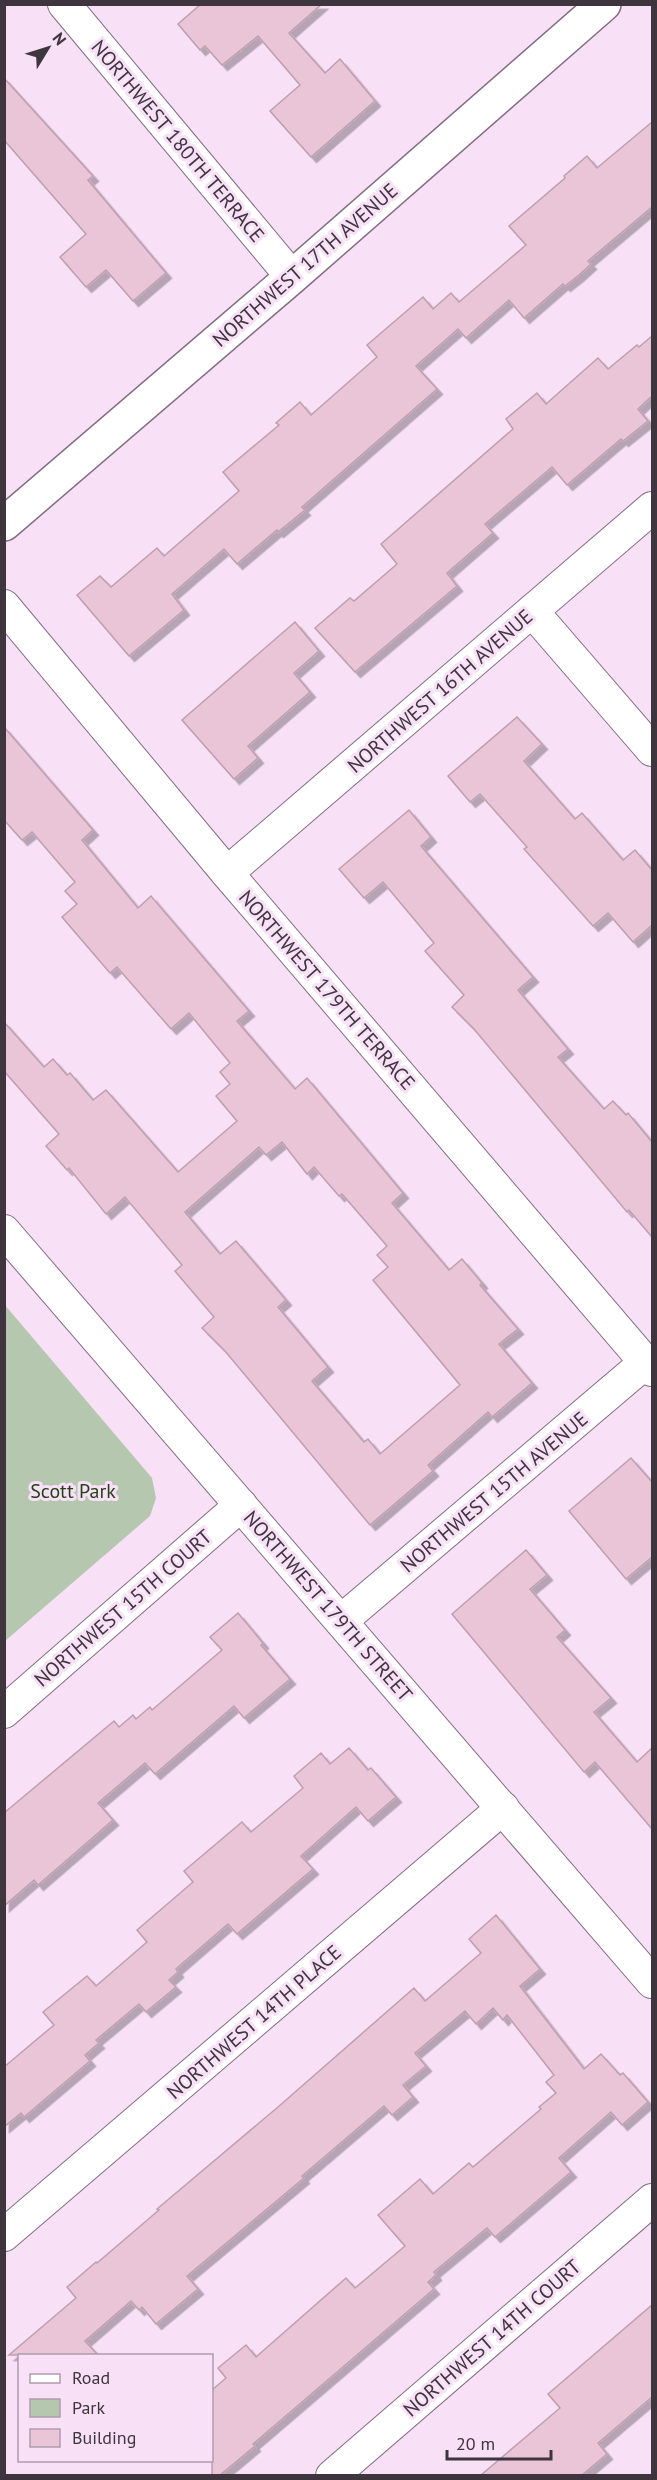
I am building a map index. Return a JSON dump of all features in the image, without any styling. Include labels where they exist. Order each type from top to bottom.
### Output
[{"type":"street","name":"NORTHWEST 180TH TERRACE","points":[[64,4],[292,278]]},
{"type":"street","name":"NORTHWEST 17TH AVENUE","points":[[4,524],[292,278],[604,4]]},
{"type":"street","name":"NORTHWEST 16TH AVENUE","points":[[227,873],[652,508]]},
{"type":"street","name":"NORTHWEST 179TH TERRACE","points":[[4,606],[227,873],[649,1366]]},
{"type":"street","points":[[532,611],[652,750]]},
{"type":"street","name":"NORTHWEST 179TH STREET","points":[[4,1230],[652,1982]]},
{"type":"street","name":"NORTHWEST 15TH AVENUE","points":[[341,1621],[649,1366]]},
{"type":"street","name":"NORTHWEST 15TH COURT","points":[[4,1712],[241,1505]]},
{"type":"street","name":"NORTHWEST 14TH PLACE","points":[[4,2235],[502,1808]]},
{"type":"street","name":"NORTHWEST 14TH COURT","points":[[332,2475],[652,2200]]},
{"type":"green space","name":"Scott Park","points":[[4,1304],[152,1478],[156,1498],[150,1516],[5,1641]]},
{"type":"building","points":[[201,4],[322,4],[289,33],[325,73],[340,59],[375,101],[311,157],[270,111],[300,85],[258,36],[222,65],[205,46],[200,50],[178,24]]},
{"type":"building","points":[[4,78],[93,176],[88,180],[166,273],[133,301],[106,270],[86,287],[60,257],[86,234],[4,140]]},
{"type":"building","points":[[652,122],[652,207],[588,261],[591,264],[579,275],[565,286],[563,284],[524,318],[509,300],[466,338],[458,329],[416,366],[437,389],[302,507],[305,510],[237,564],[224,549],[172,594],[184,610],[129,656],[77,595],[100,576],[111,587],[157,548],[164,556],[239,491],[223,472],[279,425],[276,423],[300,402],[311,415],[377,357],[367,345],[423,297],[433,309],[451,293],[459,302],[526,245],[509,226],[587,156],[597,168]]},
{"type":"building","points":[[652,336],[652,396],[638,409],[648,421],[623,441],[621,439],[567,485],[552,467],[485,524],[493,533],[447,573],[457,586],[355,672],[315,628],[350,598],[354,601],[397,564],[381,544],[513,429],[506,419],[537,393],[546,404],[598,358],[608,369],[637,345],[639,347]]},
{"type":"building","points":[[295,622],[319,651],[294,673],[310,692],[248,746],[258,758],[234,779],[182,720]]},
{"type":"building","points":[[517,717],[542,744],[524,761],[575,819],[582,813],[623,860],[635,850],[652,870],[652,925],[633,942],[608,913],[593,926],[524,849],[527,847],[480,794],[470,802],[448,776]]},
{"type":"building","points":[[4,727],[93,830],[82,840],[138,908],[151,896],[249,1011],[237,1021],[295,1089],[307,1078],[403,1193],[392,1203],[449,1270],[462,1259],[482,1283],[480,1285],[518,1329],[499,1344],[532,1383],[492,1417],[488,1412],[428,1465],[433,1471],[370,1525],[225,1351],[202,1328],[214,1317],[175,1271],[182,1265],[125,1197],[106,1214],[69,1168],[67,1170],[46,1146],[59,1134],[4,1071],[4,1022],[44,1067],[53,1059],[67,1075],[70,1073],[93,1100],[106,1090],[178,1172],[237,1121],[216,1096],[230,1084],[220,1072],[230,1063],[189,1013],[171,1029],[117,967],[110,973],[62,917],[77,904],[65,891],[75,882],[32,832],[22,840],[4,820]],"holes":[[[282,1142],[307,1174],[314,1167],[339,1196],[342,1194],[387,1246],[377,1255],[388,1267],[373,1280],[460,1385],[380,1454],[368,1439],[364,1442],[312,1381],[328,1367],[278,1307],[286,1300],[236,1241],[220,1254],[185,1212],[259,1147],[266,1155]]]},
{"type":"building","points":[[409,810],[431,837],[421,846],[533,977],[518,990],[568,1049],[558,1057],[604,1109],[613,1101],[626,1115],[628,1113],[652,1142],[652,1237],[629,1210],[627,1212],[474,1029],[452,1007],[464,995],[425,951],[434,943],[383,882],[364,898],[339,869]]},
{"type":"building","points":[[631,1458],[652,1482],[652,1557],[626,1579],[569,1511]]},
{"type":"building","points":[[526,1550],[547,1575],[530,1589],[565,1630],[557,1637],[611,1698],[594,1712],[637,1762],[652,1748],[652,1829],[595,1762],[584,1772],[452,1614]]},
{"type":"building","points":[[238,1613],[290,1679],[244,1718],[234,1706],[155,1774],[145,1763],[98,1803],[113,1820],[38,1885],[34,1880],[4,1906],[4,1813],[114,1721],[119,1727],[133,1715],[136,1719],[150,1707],[152,1710],[222,1650],[210,1637]]},
{"type":"building","points":[[349,1748],[368,1770],[371,1768],[396,1797],[368,1821],[356,1807],[301,1856],[313,1869],[237,1934],[228,1924],[176,1969],[178,1972],[169,1980],[176,1987],[146,2012],[139,2004],[96,2040],[99,2043],[85,2055],[90,2061],[24,2117],[21,2113],[4,2127],[4,2067],[54,2025],[43,2012],[87,1976],[96,1986],[147,1942],[137,1930],[193,1882],[184,1871],[242,1822],[251,1832],[303,1788],[294,1776],[321,1753],[330,1764]]},
{"type":"building","points":[[496,1915],[540,1969],[520,1986],[584,2069],[601,2054],[620,2075],[623,2073],[648,2102],[622,2125],[611,2112],[559,2158],[571,2172],[495,2237],[487,2228],[434,2272],[436,2275],[428,2282],[434,2289],[220,2475],[212,2475],[213,2389],[226,2378],[218,2368],[246,2345],[256,2357],[346,2278],[355,2288],[405,2246],[378,2215],[420,2179],[433,2194],[469,2163],[473,2167],[541,2109],[539,2107],[556,2093],[546,2082],[554,2075],[507,2015],[503,2020],[493,2008],[476,2024],[465,2011],[415,2053],[426,2066],[403,2085],[413,2097],[392,2115],[384,2106],[302,2176],[304,2178],[187,2276],[198,2289],[156,2324],[142,2307],[139,2310],[131,2301],[85,2341],[97,2354],[9,2355],[76,2298],[67,2287],[414,1988],[425,2001],[481,1953],[469,1939]]},
{"type":"building","points":[[652,2305],[652,2397],[598,2443],[607,2454],[582,2475],[481,2475],[560,2408],[548,2394]]}]
